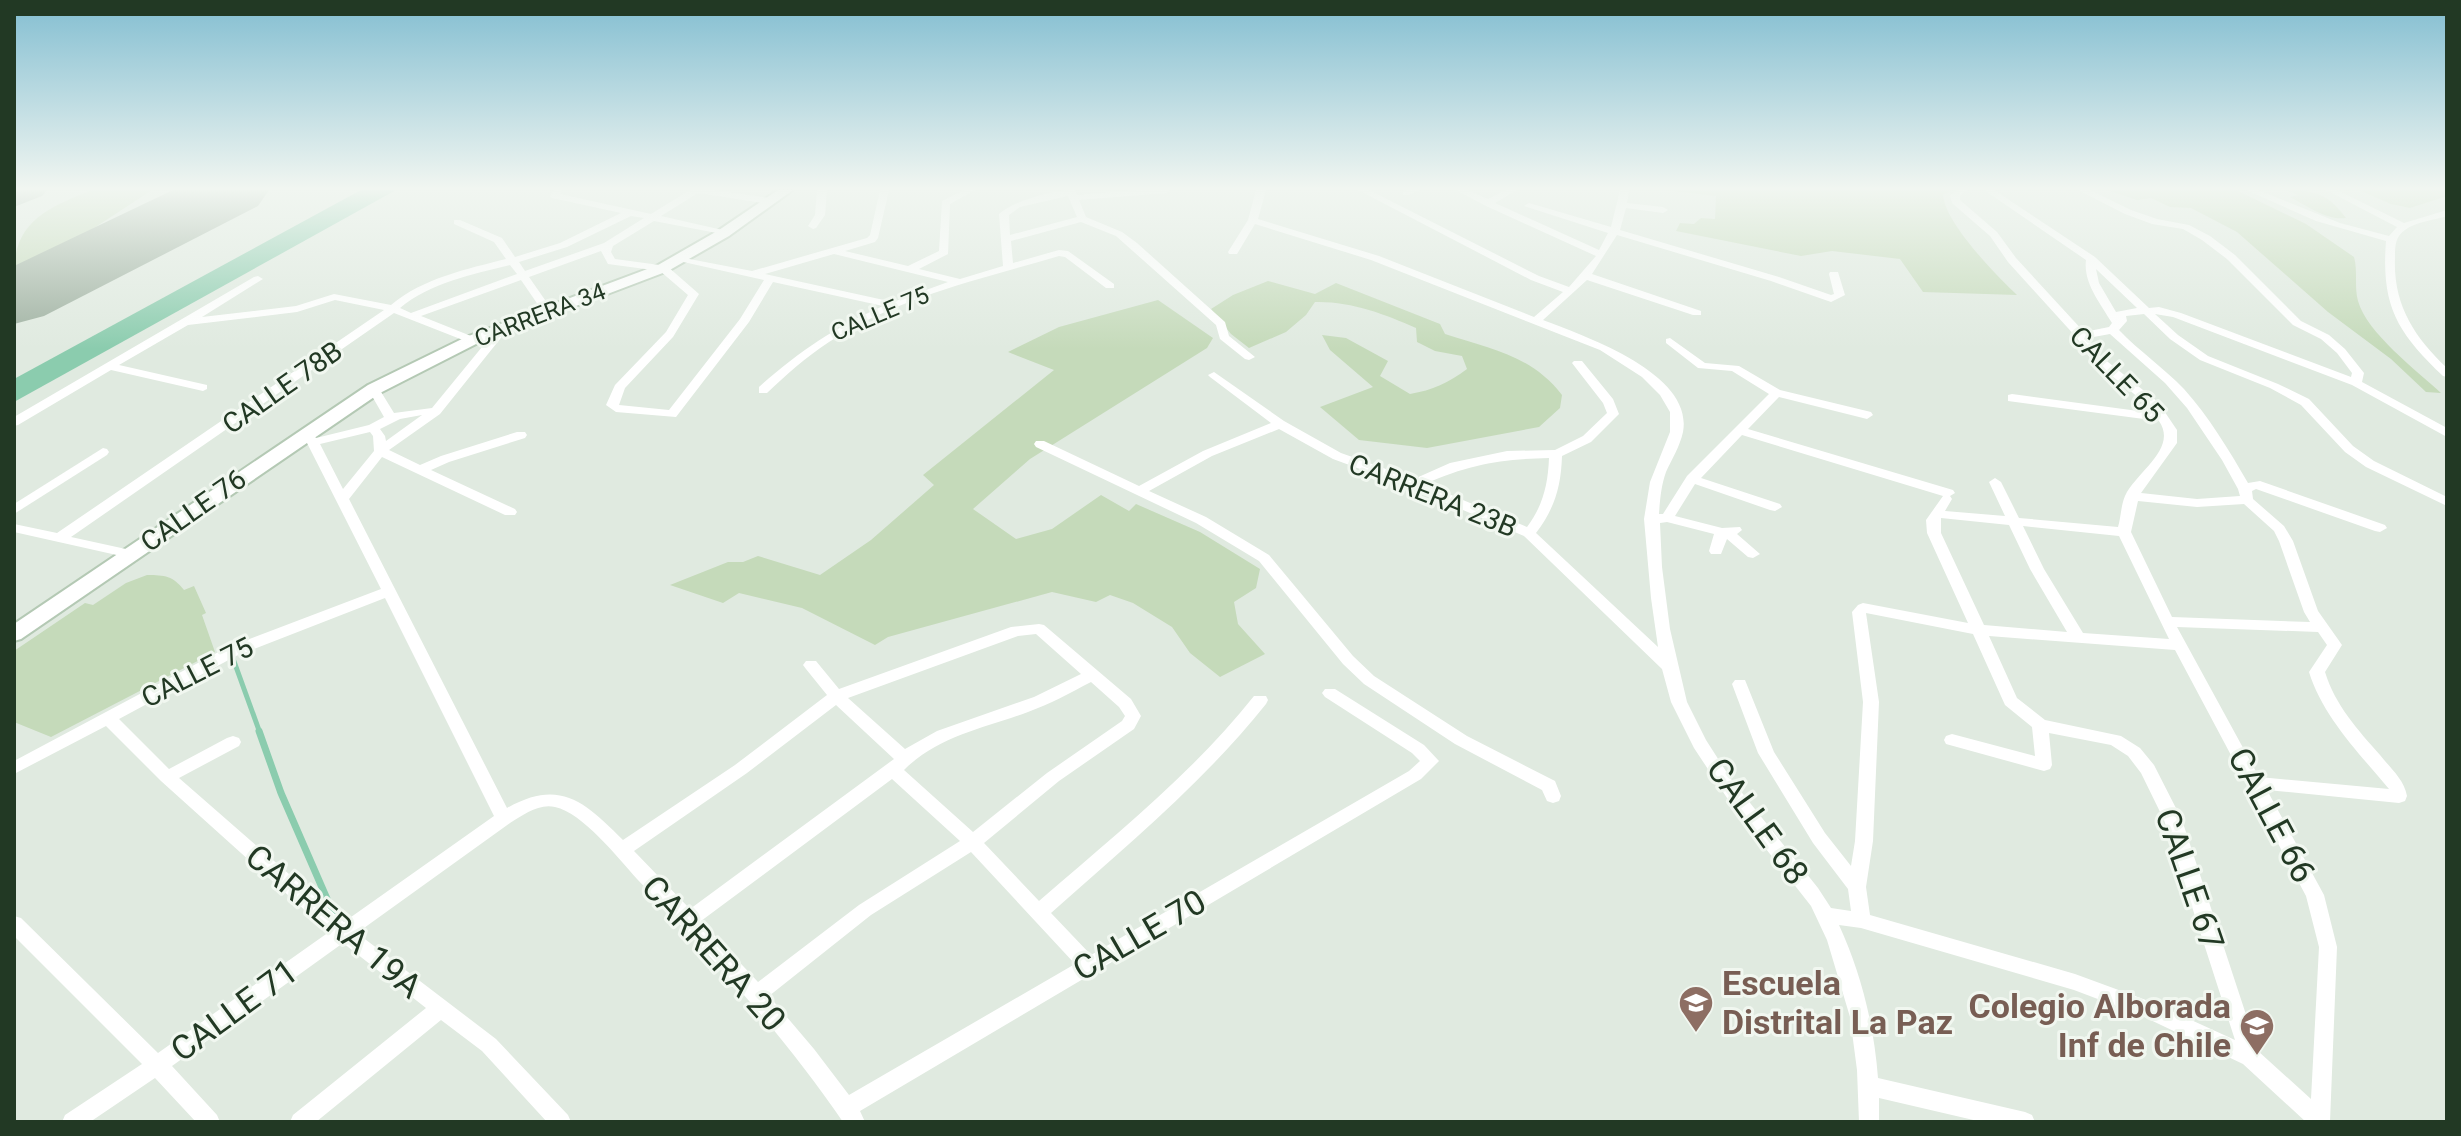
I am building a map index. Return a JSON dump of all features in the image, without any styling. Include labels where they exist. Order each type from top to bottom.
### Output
[{"type":"main road","name":"CARRERA 34","points":[[374,389],[472,340],[663,268],[708,243]]},
{"type":"main road","name":"CALLE 76","points":[[14,634],[130,554],[309,438],[374,389]]},
{"type":"street","points":[[501,243],[547,310]]},
{"type":"street","name":"CALLE 78B","points":[[60,538],[280,390],[384,316],[390,308],[439,284],[565,243]]},
{"type":"street","points":[[412,316],[611,243]]},
{"type":"street","points":[[751,275],[863,243]]},
{"type":"street","points":[[910,269],[944,252],[944,243]]},
{"type":"street","points":[[1007,243],[1008,268]]},
{"type":"street","points":[[1130,243],[1221,324],[1224,337],[1249,357]]},
{"type":"street","points":[[1233,252],[1239,243]]},
{"type":"street","points":[[1327,243],[1375,258],[1536,320],[1586,276],[1611,243]]},
{"type":"street","points":[[1466,243],[1535,278],[1570,291]]},
{"type":"street","points":[[1576,243],[1600,254]]},
{"type":"street","points":[[1659,243],[1831,299],[1840,295],[1834,274]]},
{"type":"street","name":"CALLE 65","points":[[2000,243],[2081,336],[2094,356],[2135,388],[2164,418],[2171,430],[2171,443],[2132,496],[2124,532]]},
{"type":"street","points":[[2067,243],[2091,259],[2174,337],[2204,358],[2305,402],[2349,449],[2370,464],[2447,502]]},
{"type":"street","points":[[2213,243],[2231,257],[2297,323],[2325,337],[2341,351],[2358,373],[2356,383]]},
{"type":"street","points":[[2391,243],[2389,287],[2393,302],[2420,347],[2447,374]]},
{"type":"street","points":[[608,245],[606,252],[612,262],[663,268],[694,294],[680,323],[623,383],[612,400],[616,408],[672,414],[745,320],[770,279]]},
{"type":"street","points":[[833,251],[960,282]]},
{"type":"street","name":"CALLE 75","points":[[763,390],[816,342],[893,305],[960,282],[1059,253],[1068,254],[1110,286]]},
{"type":"street","points":[[683,259],[893,305]]},
{"type":"street","points":[[2091,259],[2089,267],[2092,275],[2115,326],[2130,350],[2168,381],[2197,413],[2246,495],[2279,529],[2286,541],[2311,612],[2335,645],[2317,672],[2318,682],[2328,701],[2397,787],[2399,796],[2255,783]]},
{"type":"street","points":[[1586,276],[1697,313]]},
{"type":"street","points":[[14,422],[258,279]]},
{"type":"street","points":[[183,322],[297,309],[334,297],[390,308],[472,340]]},
{"type":"street","points":[[2081,336],[2115,326],[2122,321],[2122,312],[2177,315],[2356,383],[2447,433]]},
{"type":"street","name":"CALLE 68","points":[[1536,320],[1616,355],[1653,383],[1676,412],[1677,431],[1654,487],[1651,519],[1671,668],[1679,702],[1720,776],[1826,915],[1857,1002],[1869,1086],[1869,1122]]},
{"type":"street","points":[[341,500],[380,451],[436,411],[504,327]]},
{"type":"street","points":[[1670,341],[1702,366],[1735,368],[1776,393],[1867,415]]},
{"type":"street","points":[[1414,484],[1455,466],[1507,455],[1556,454],[1587,439],[1613,414],[1609,402],[1578,363]]},
{"type":"street","points":[[107,366],[203,387]]},
{"type":"street","name":"CARRERA 23B","points":[[1214,375],[1280,424],[1337,456],[1414,484],[1529,533],[1671,668]]},
{"type":"street","points":[[374,389],[390,417]]},
{"type":"street","points":[[1667,518],[1692,479],[1776,393]]},
{"type":"street","points":[[2012,398],[2164,418]]},
{"type":"street","points":[[436,411],[408,412],[390,417],[373,428],[309,438],[504,818]]},
{"type":"street","points":[[1140,491],[1174,469],[1238,439],[1280,424]]},
{"type":"street","points":[[373,428],[379,436],[380,451]]},
{"type":"street","points":[[1741,431],[1947,496],[1933,520],[1934,533],[2011,701],[2040,725],[2044,765],[1952,740]]},
{"type":"street","points":[[420,470],[521,435]]},
{"type":"street","points":[[1040,444],[1201,520],[1264,558],[1348,660],[1369,680],[1461,740],[1549,786],[1553,796]]},
{"type":"street","points":[[380,451],[510,512]]},
{"type":"street","points":[[14,510],[103,452]]},
{"type":"street","points":[[1529,533],[1553,496],[1556,454]]},
{"type":"street","points":[[1692,479],[1775,507]]},
{"type":"street","points":[[1995,482],[2037,569],[2079,639]]},
{"type":"street","points":[[2132,496],[2197,503],[2246,495],[2255,484],[2380,528]]},
{"type":"street","points":[[1937,514],[2124,532]]},
{"type":"street","points":[[1651,519],[1667,518],[1728,531],[1753,554]]},
{"type":"street","points":[[14,528],[130,554]]},
{"type":"street","points":[[1716,551],[1728,531]]},
{"type":"street","name":"CALLE 66","points":[[2124,532],[2167,622],[2315,895],[2328,947],[2320,1122]]},
{"type":"street","name":"CALLE 75","points":[[14,768],[231,652],[388,592]]},
{"type":"street","points":[[1861,920],[1857,887],[1865,829],[1871,702],[1859,612],[1863,608],[1979,630],[2180,645]]},
{"type":"street","points":[[2167,622],[2322,627]]},
{"type":"street","points":[[622,850],[741,769],[836,696],[1028,629],[1039,629],[1125,703],[1133,716],[1128,725],[1053,777],[973,842],[865,910],[757,994]]},
{"type":"street","points":[[811,665],[898,764],[1088,965]]},
{"type":"street","points":[[689,920],[898,764],[947,734],[1040,702],[1091,675]]},
{"type":"street","points":[[1740,684],[1766,753],[1819,838],[1857,887]]},
{"type":"street","name":"CALLE 70","points":[[850,1115],[1088,965],[1415,775],[1431,761],[1418,749],[1330,693]]},
{"type":"street","points":[[1040,911],[1210,759],[1238,730],[1260,700]]},
{"type":"street","name":"CARRERA 19A","points":[[108,718],[167,777],[342,932],[489,1045],[561,1122]]},
{"type":"street","name":"CALLE 67","points":[[2040,725],[2115,740],[2134,752],[2148,769],[2173,820],[2250,1057]]},
{"type":"street","points":[[167,777],[233,742]]},
{"type":"street","name":"CALLE 71","points":[[72,1122],[504,818],[531,802],[557,800]]},
{"type":"street","name":"CARRERA 20","points":[[557,800],[574,808],[622,850],[689,920],[757,994],[850,1115]]},
{"type":"street","points":[[1826,915],[1861,920],[2075,982],[2147,1009],[2250,1057],[2320,1122]]},
{"type":"street","points":[[14,924],[157,1065],[210,1122]]},
{"type":"street","points":[[300,1122],[440,1009]]},
{"type":"street","points":[[1869,1086],[2025,1122]]},
{"type":"shaded area","points":[[19,243],[71,243],[14,273]]},
{"type":"shaded area","points":[[264,243],[300,243],[14,402],[14,379]]},
{"type":"shaded area","points":[[1736,243],[1969,243],[2017,295],[1923,292],[1900,259],[1832,251],[1801,256]]},
{"type":"shaded area","points":[[2250,243],[2334,243],[2354,257],[2358,301],[2371,326],[2441,393],[2426,392],[2391,359],[2328,312]]},
{"type":"shaded area","points":[[1268,281],[1315,294],[1336,283],[1440,324],[1445,334],[1509,355],[1537,371],[1562,395],[1560,408],[1539,427],[1427,448],[1359,440],[1320,407],[1373,387],[1330,350],[1322,335],[1346,338],[1388,361],[1380,376],[1410,394],[1440,385],[1467,369],[1462,356],[1435,351],[1417,342],[1416,328],[1392,318],[1367,309],[1328,302],[1315,302],[1306,315],[1286,332],[1249,348],[1231,334],[1211,309],[1233,295]]},
{"type":"shaded area","points":[[1158,300],[1213,338],[1207,348],[1030,459],[973,509],[1016,539],[1052,529],[1101,495],[1129,511],[1136,504],[1200,532],[1260,569],[1256,588],[1234,602],[1238,624],[1265,654],[1220,677],[1190,653],[1172,627],[1133,603],[1110,595],[1096,602],[1052,592],[888,637],[875,645],[802,608],[739,593],[723,603],[670,585],[728,562],[743,562],[758,556],[820,575],[871,540],[934,485],[923,475],[1054,370],[1008,352],[1059,327]]},
{"type":"shaded area","points":[[147,575],[168,577],[184,590],[194,586],[206,613],[202,615],[215,652],[51,737],[14,722],[14,651],[85,603],[93,605],[126,583]]},
{"type":"waterway","points":[[231,653],[260,733]]},
{"type":"waterway","points":[[259,731],[281,793],[334,915]]},
{"type":"runway","points":[[14,298],[125,243]]},
{"type":"place","name":"Escuela Distrital La Paz","points":[[1696,1034]]},
{"type":"place","name":"Colegio Alborada Inf de Chile","points":[[2257,1057]]}]
